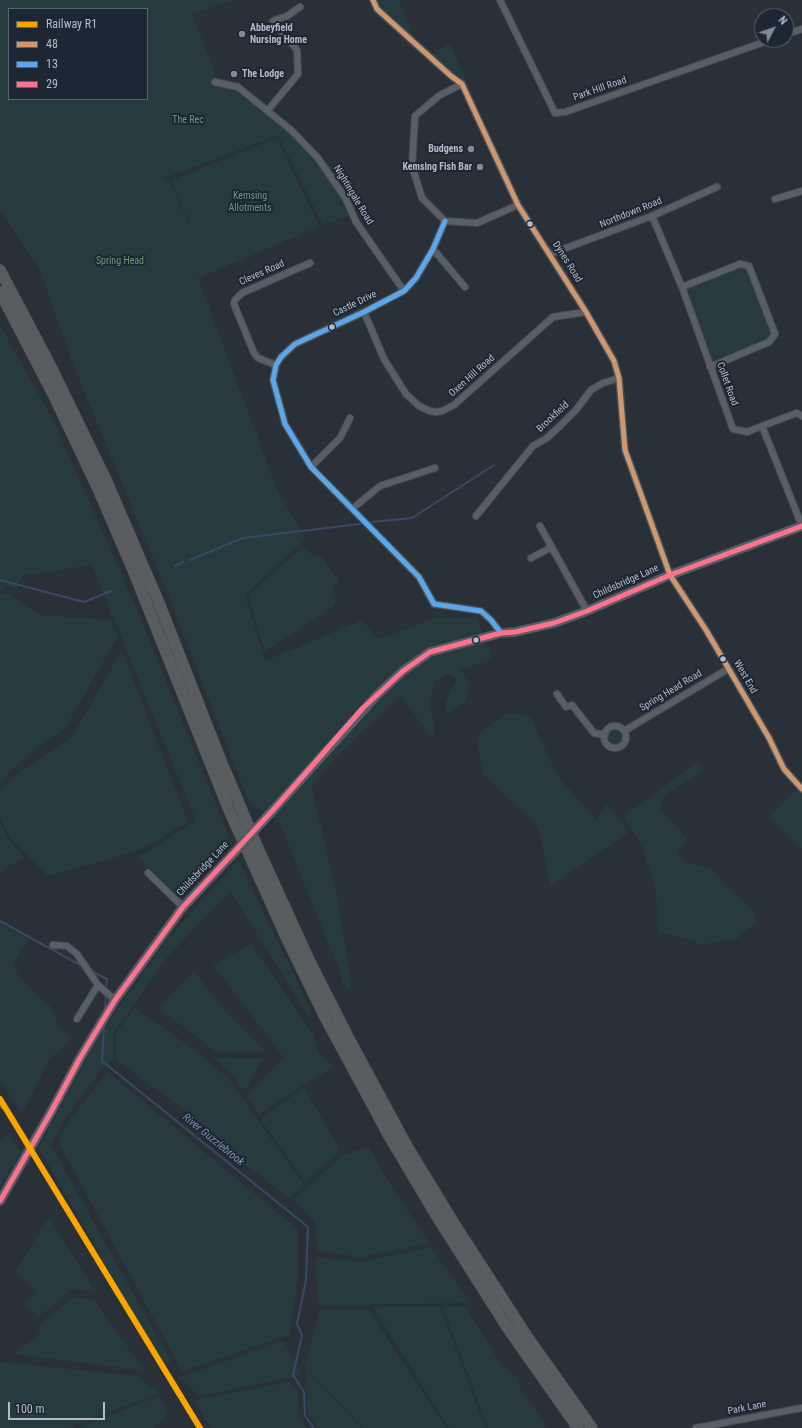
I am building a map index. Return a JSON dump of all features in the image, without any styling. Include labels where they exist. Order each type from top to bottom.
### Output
[{"type":"highway","points":[[0,270],[53,369],[107,482],[156,596],[218,754],[257,846],[309,960],[347,1035],[390,1116],[451,1219],[528,1338],[592,1428]]},
{"type":"highway","points":[[0,292],[54,396],[99,490],[133,570],[229,810],[271,906],[326,1019],[378,1117],[436,1215],[507,1327],[578,1428]]},
{"type":"street","name":"Dynes Road","points":[[373,0],[377,9],[451,76],[462,84],[518,205],[586,312],[614,361],[619,378],[625,450],[670,575]]},
{"type":"street","name":"Park Hill Road","points":[[500,0],[555,113],[565,112],[754,46]]},
{"type":"street","points":[[268,110],[298,74],[298,50],[273,21],[287,16],[300,7]]},
{"type":"street","name":"Nightingale Road","points":[[216,82],[238,88],[268,110],[291,130],[318,158],[346,198],[356,222],[404,291]]},
{"type":"street","points":[[462,84],[440,95],[415,116],[412,166],[422,198],[445,221],[477,222],[518,205]]},
{"type":"street","name":"Northdown Road","points":[[550,254],[652,216],[717,186]]},
{"type":"street","points":[[775,199],[802,191]]},
{"type":"street","name":"Collet Road","points":[[652,216],[682,287],[733,429],[747,432],[762,426]]},
{"type":"street","name":"Castle Drive","points":[[276,365],[286,351],[295,344],[364,312],[404,291],[416,278],[433,249],[445,221]]},
{"type":"street","points":[[433,249],[465,287]]},
{"type":"street","name":"Cleves Road","points":[[276,365],[258,358],[254,353],[236,309],[234,303],[235,300],[242,293],[310,263]]},
{"type":"street","points":[[682,287],[740,264],[749,266],[775,334],[769,342],[710,366]]},
{"type":"street","name":"Oxen Hill Road","points":[[364,312],[384,359],[406,394],[418,406],[436,412],[442,411],[454,405],[552,317],[586,312]]},
{"type":"street","points":[[276,365],[273,380],[283,421],[311,467],[418,577],[434,604],[481,611],[491,620],[501,633]]},
{"type":"street","name":"Brookfield","points":[[476,516],[533,446],[547,438],[561,425],[583,402],[591,390],[603,383],[619,378]]},
{"type":"street","points":[[802,416],[797,413],[762,426],[802,526]]},
{"type":"street","points":[[311,467],[340,438],[350,418]]},
{"type":"street","points":[[352,509],[380,486],[435,468]]},
{"type":"street","points":[[540,526],[587,611]]},
{"type":"street","name":"Childsbridge Lane","points":[[0,1201],[80,1058],[115,1000],[183,907],[274,809],[364,708],[403,671],[430,652],[501,633],[515,632],[554,623],[587,611],[670,575],[802,526]]},
{"type":"street","points":[[531,558],[552,547]]},
{"type":"street","name":"West End","points":[[670,575],[706,630],[769,738],[784,769],[802,789]]},
{"type":"street","name":"Spring Head Road","points":[[624,731],[728,669]]},
{"type":"street","points":[[557,694],[566,707],[572,705],[594,733],[605,735]]},
{"type":"street","points":[[614,726],[621,728],[624,731],[625,740],[624,743],[618,747],[611,746],[608,745],[605,735],[608,729],[614,726]]},
{"type":"street","points":[[148,873],[183,907]]},
{"type":"street","points":[[54,945],[67,946],[77,954],[98,985],[115,1000]]},
{"type":"street","points":[[77,1018],[98,985]]},
{"type":"street","name":"Park Lane","points":[[696,1428],[802,1408]]},
{"type":"green space","name":"Spring Head","points":[[0,0],[234,0],[193,14],[191,12],[214,69],[218,85],[235,91],[265,112],[292,134],[318,162],[344,200],[350,215],[323,225],[278,135],[162,179],[164,181],[168,179],[198,242],[171,181],[277,138],[319,227],[198,278],[277,490],[306,539],[245,595],[265,661],[362,620],[378,639],[439,617],[476,617],[493,658],[461,670],[470,685],[466,702],[461,704],[449,715],[445,702],[457,679],[448,674],[434,682],[430,705],[435,730],[431,738],[401,695],[337,757],[311,787],[338,898],[351,987],[346,987],[280,824],[248,800],[169,597],[75,369],[39,268],[0,211]]},
{"type":"green space","points":[[377,0],[398,0],[415,39],[380,6]]},
{"type":"green space","points":[[450,44],[467,82],[464,83],[453,75],[430,54]]},
{"type":"green space","points":[[740,266],[748,268],[773,333],[768,340],[711,363],[685,287]]},
{"type":"green space","points":[[0,325],[54,422],[136,607],[232,844],[181,899],[139,857],[196,821],[92,565],[22,576],[16,590],[6,585],[0,591]]},
{"type":"green space","points":[[304,547],[315,558],[321,555],[339,582],[332,588],[337,599],[332,608],[265,652],[248,596],[275,570]]},
{"type":"green space","points":[[5,592],[41,615],[110,620],[118,636],[64,730],[38,747],[9,772],[6,779],[0,783],[0,595]]},
{"type":"green space","points":[[122,650],[188,822],[160,839],[134,852],[48,876],[11,839],[0,817],[0,791],[17,774],[72,737]]},
{"type":"green space","points":[[508,713],[530,716],[557,775],[596,820],[607,804],[629,832],[550,887],[543,844],[535,823],[483,774],[477,735]]},
{"type":"green space","points":[[615,730],[620,732],[622,737],[620,742],[615,744],[610,742],[608,737],[610,732]]},
{"type":"green space","points":[[698,761],[704,770],[663,797],[660,809],[687,838],[678,854],[685,863],[712,868],[722,882],[753,909],[757,921],[738,938],[700,945],[692,940],[658,932],[656,891],[644,850],[624,816]]},
{"type":"green space","points":[[796,790],[802,794],[802,849],[768,817]]},
{"type":"green space","points":[[0,822],[9,840],[25,858],[9,866],[0,873]]},
{"type":"green space","points":[[238,860],[310,1008],[310,1019],[231,892],[169,955],[114,1033],[113,1059],[102,1069],[62,1123],[51,1145],[171,1362],[163,1365],[39,1148],[94,1043],[164,943]]},
{"type":"green space","points":[[0,924],[29,939],[13,965],[20,979],[50,1006],[55,1016],[57,1028],[72,1037],[64,1048],[50,1058],[22,1114],[0,1080]]},
{"type":"green space","points":[[251,944],[312,1034],[318,1050],[324,1059],[334,1067],[259,1114],[247,1096],[284,1058],[213,965]]},
{"type":"green space","points":[[194,971],[222,1008],[265,1051],[215,1052],[194,1034],[158,1009]]},
{"type":"green space","points":[[135,1008],[203,1056],[229,1079],[305,1186],[289,1198],[214,1141],[183,1109],[116,1060],[116,1033]]},
{"type":"green space","points":[[214,1058],[263,1059],[247,1087],[242,1090],[232,1075]]},
{"type":"green space","points":[[108,1072],[297,1229],[298,1274],[290,1334],[182,1371],[59,1143],[68,1122]]},
{"type":"green space","points":[[304,1087],[340,1150],[306,1182],[260,1119]]},
{"type":"green space","points":[[8,1133],[21,1152],[0,1186],[0,1139]]},
{"type":"green space","points":[[368,1146],[395,1192],[429,1243],[362,1257],[317,1251],[315,1220],[293,1200],[343,1155]]},
{"type":"green space","points":[[49,1217],[95,1291],[72,1289],[39,1317],[24,1304],[37,1293],[15,1272]]},
{"type":"green space","points":[[431,1247],[470,1303],[318,1305],[315,1257],[362,1262]]},
{"type":"green space","points":[[72,1298],[94,1299],[147,1375],[139,1370],[13,1354],[39,1334],[41,1324]]},
{"type":"green space","points":[[373,1307],[440,1307],[485,1428],[449,1428]]},
{"type":"green space","points":[[443,1307],[466,1307],[502,1366],[519,1378],[521,1391],[547,1424],[544,1428],[488,1428]]},
{"type":"green space","points":[[320,1309],[369,1310],[446,1428],[363,1428],[305,1366]]},
{"type":"green space","points":[[284,1341],[301,1375],[199,1396],[180,1377]]},
{"type":"green space","points":[[2,1362],[137,1376],[160,1393],[67,1428],[0,1428],[0,1364]]},
{"type":"green space","points":[[307,1370],[361,1428],[318,1428],[307,1414]]},
{"type":"green space","points":[[289,1382],[298,1392],[299,1417],[307,1428],[211,1428],[194,1400]]},
{"type":"green space","points":[[159,1396],[169,1413],[154,1428],[77,1428]]},
{"type":"waterway","points":[[372,522],[412,518],[494,465]]},
{"type":"waterway","points":[[190,560],[243,538],[360,524]]},
{"type":"waterway","points":[[175,566],[183,562]]},
{"type":"waterway","points":[[0,580],[84,602],[111,591]]},
{"type":"waterway","name":"River Guzzlebrook","points":[[0,921],[82,966]]},
{"type":"waterway","name":"River Guzzlebrook","points":[[91,971],[107,979],[106,989]]},
{"type":"waterway","name":"River Guzzlebrook","points":[[105,1009],[106,994]]},
{"type":"waterway","name":"River Guzzlebrook","points":[[104,1026],[102,1061],[308,1227],[306,1280],[297,1324],[302,1336],[293,1375],[304,1392],[305,1416],[314,1428]]},
{"type":"railway","points":[[0,1106],[3,1109]]},
{"type":"rail line","name":"R1","points":[[0,1099],[200,1428]]},
{"type":"transit line","name":"48","points":[[373,0],[377,9],[451,76],[462,84],[518,205],[586,312],[614,361],[619,378],[625,450],[670,575],[706,630],[769,738],[784,769],[802,789]]},
{"type":"transit line","name":"13","points":[[445,221],[433,249],[416,278],[404,291],[364,312],[295,344],[281,357],[276,365],[273,380],[285,424],[311,467],[419,577],[434,604],[481,611],[491,620],[501,633]]},
{"type":"transit line","name":"29","points":[[0,1201],[80,1058],[115,1000],[183,907],[274,809],[363,708],[403,671],[430,652],[501,633],[515,632],[554,623],[587,611],[670,575],[802,526]]},
{"type":"place","name":"Abbeyfield Nursing Home","points":[[242,34]]},
{"type":"place","name":"The Lodge","points":[[234,74]]},
{"type":"place","name":"Budgens","points":[[471,149]]},
{"type":"place","name":"Kemsing Fish Bar","points":[[480,167]]},
{"type":"park label","name":"The Rec","points":[[188,120]]},
{"type":"park label","name":"Kemsing Allotments","points":[[250,202]]}]
